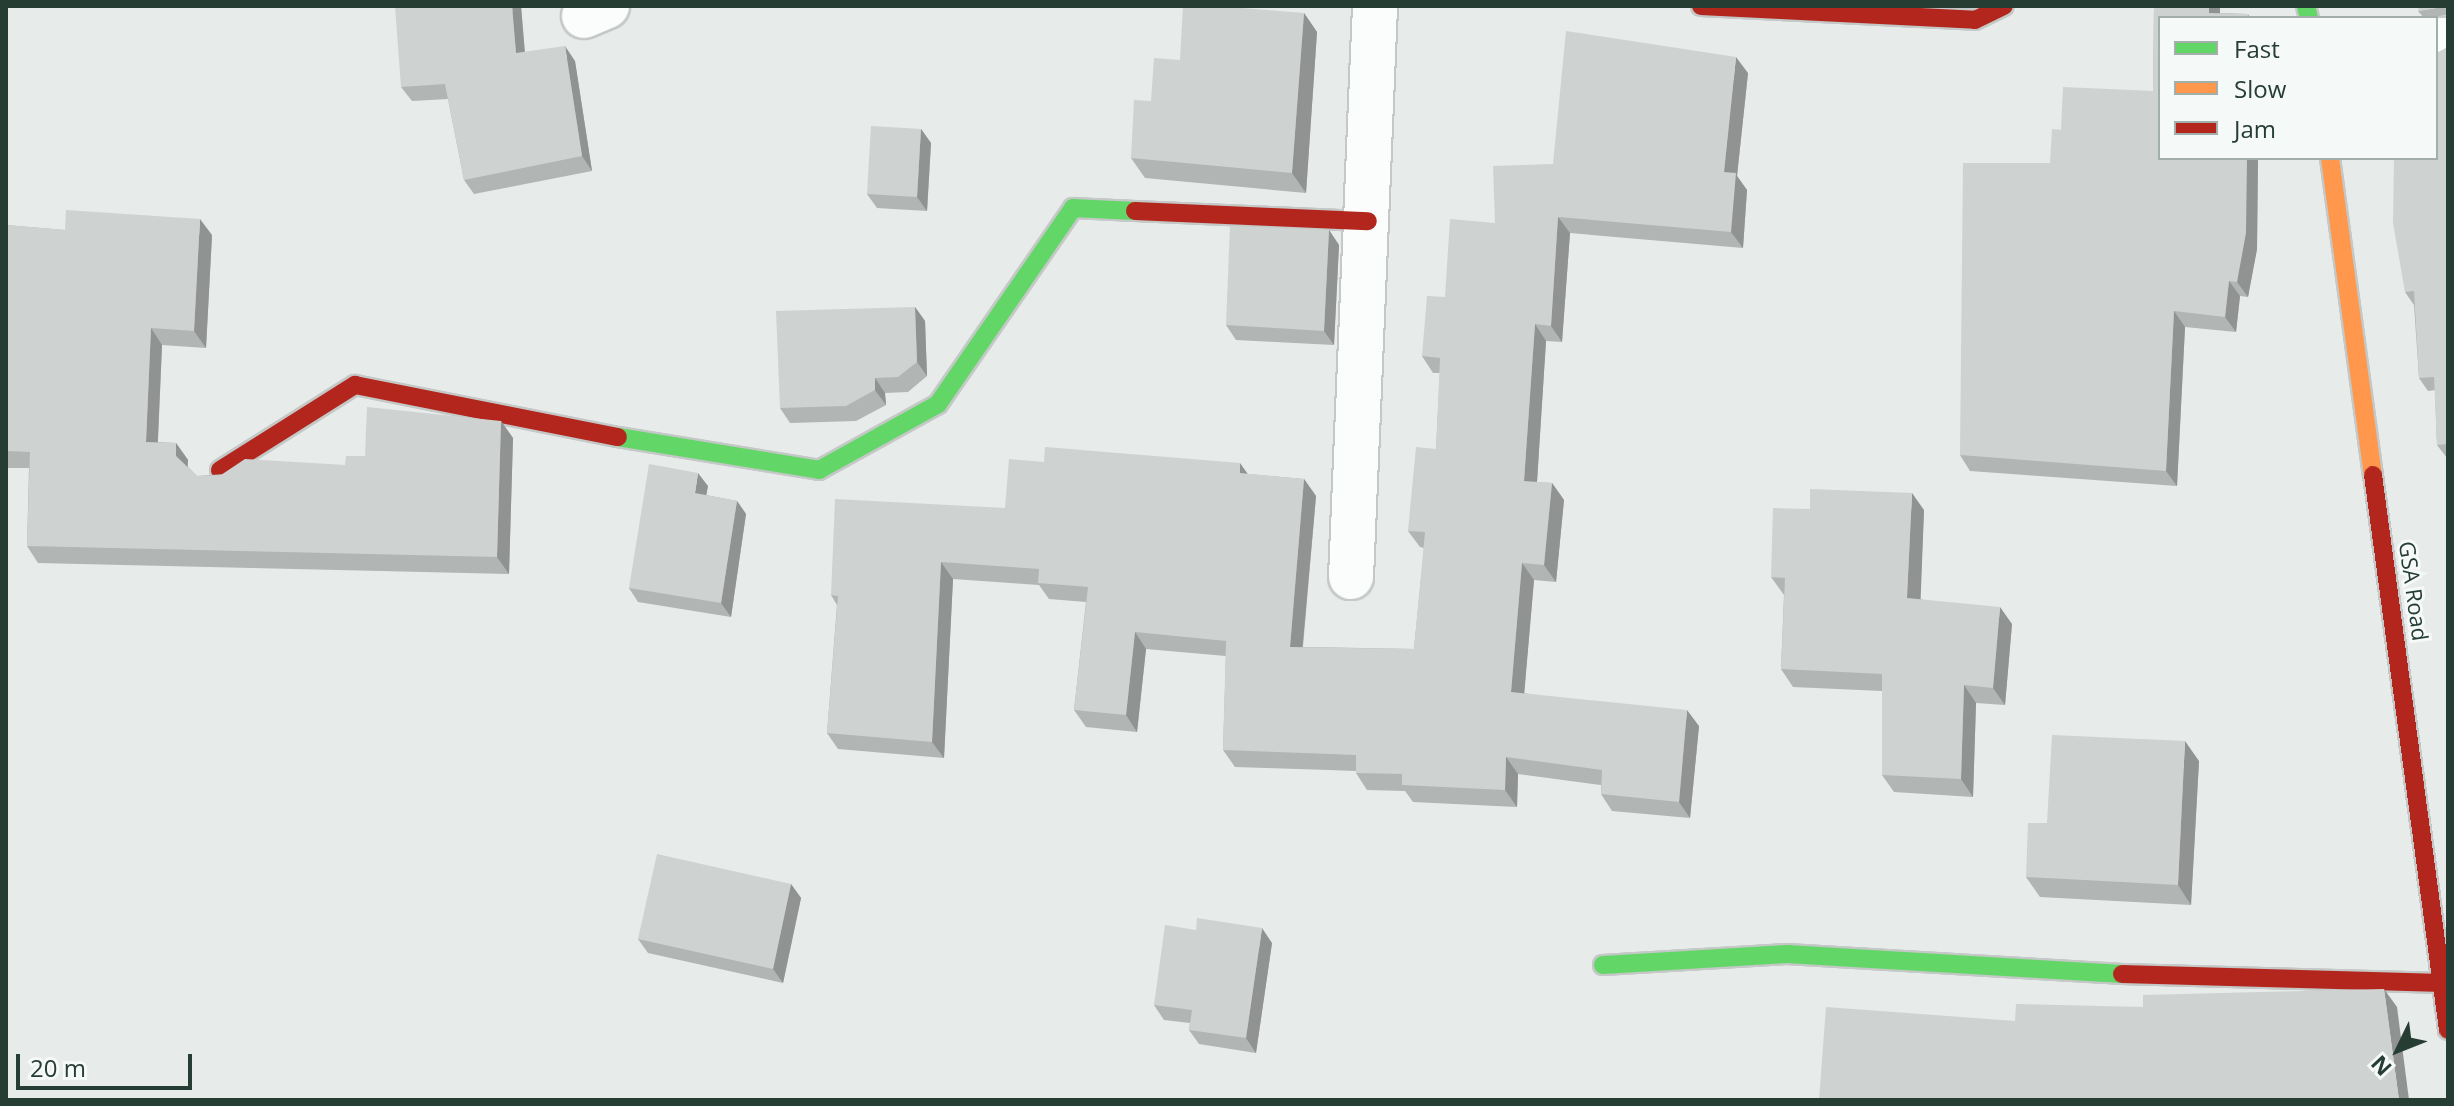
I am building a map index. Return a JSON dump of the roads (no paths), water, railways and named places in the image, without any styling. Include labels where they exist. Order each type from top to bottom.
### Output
[{"type":"street","points":[[1351,577],[1375,6]]},
{"type":"street","points":[[1701,6],[1975,20],[2004,6]]},
{"type":"street","name":"GSA Road","points":[[2330,160],[2448,1030]]},
{"type":"street","points":[[220,470],[355,385],[505,410],[670,450],[819,470],[938,404],[1073,208],[1368,221]]},
{"type":"street","points":[[1603,965],[1787,954],[2208,979],[2443,983]]}]
